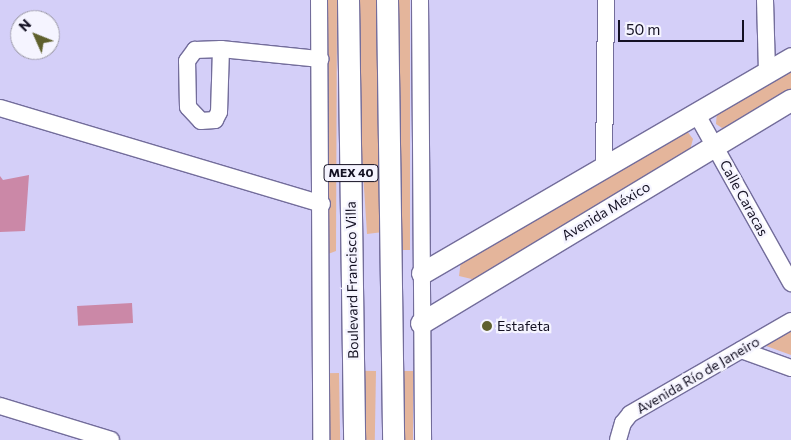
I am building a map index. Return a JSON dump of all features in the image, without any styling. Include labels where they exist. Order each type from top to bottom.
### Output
[{"type":"main road","name":"Boulevard Francisco Villa","points":[[348,0],[354,440]]},
{"type":"main road","name":"MEX 40","points":[[387,0],[393,440]]},
{"type":"main road","points":[[422,273],[791,58]]},
{"type":"main road","name":"Avenida México","points":[[422,323],[791,100]]},
{"type":"street","name":"Boulevard Francisco Villa","points":[[320,0],[322,440]]},
{"type":"street","points":[[420,0],[423,440]]},
{"type":"street","points":[[604,166],[606,0]]},
{"type":"street","points":[[765,0],[767,72]]},
{"type":"street","points":[[221,49],[320,59]]},
{"type":"street","points":[[0,108],[322,204]]},
{"type":"street","name":"Calle Caracas","points":[[696,112],[791,283]]},
{"type":"street","name":"Avenida Río de Janeiro","points":[[618,440],[623,423],[630,414],[791,321]]},
{"type":"street","points":[[741,350],[791,368]]},
{"type":"street","points":[[0,406],[111,440]]},
{"type":"shaded area","points":[[325,0],[337,0],[336,251],[328,254]]},
{"type":"shaded area","points":[[358,0],[381,0],[383,232],[367,234],[358,95]]},
{"type":"shaded area","points":[[397,0],[410,0],[410,250],[397,250]]},
{"type":"shaded area","points":[[791,69],[791,91],[729,126],[722,128],[716,124],[717,111]]},
{"type":"shaded area","points":[[679,131],[687,131],[693,139],[690,150],[476,280],[459,276],[461,260]]},
{"type":"shaded area","points":[[29,175],[25,231],[0,232],[0,176],[3,180]]},
{"type":"shaded area","points":[[132,303],[133,323],[78,326],[77,306]]},
{"type":"shaded area","points":[[791,323],[791,355],[758,343]]},
{"type":"shaded area","points":[[359,371],[376,371],[375,440],[358,440]]},
{"type":"shaded area","points":[[401,371],[413,371],[413,440],[401,440]]},
{"type":"shaded area","points":[[323,373],[339,373],[340,440],[324,440]]},
{"type":"place","name":"Estafeta","points":[[487,326]]}]
